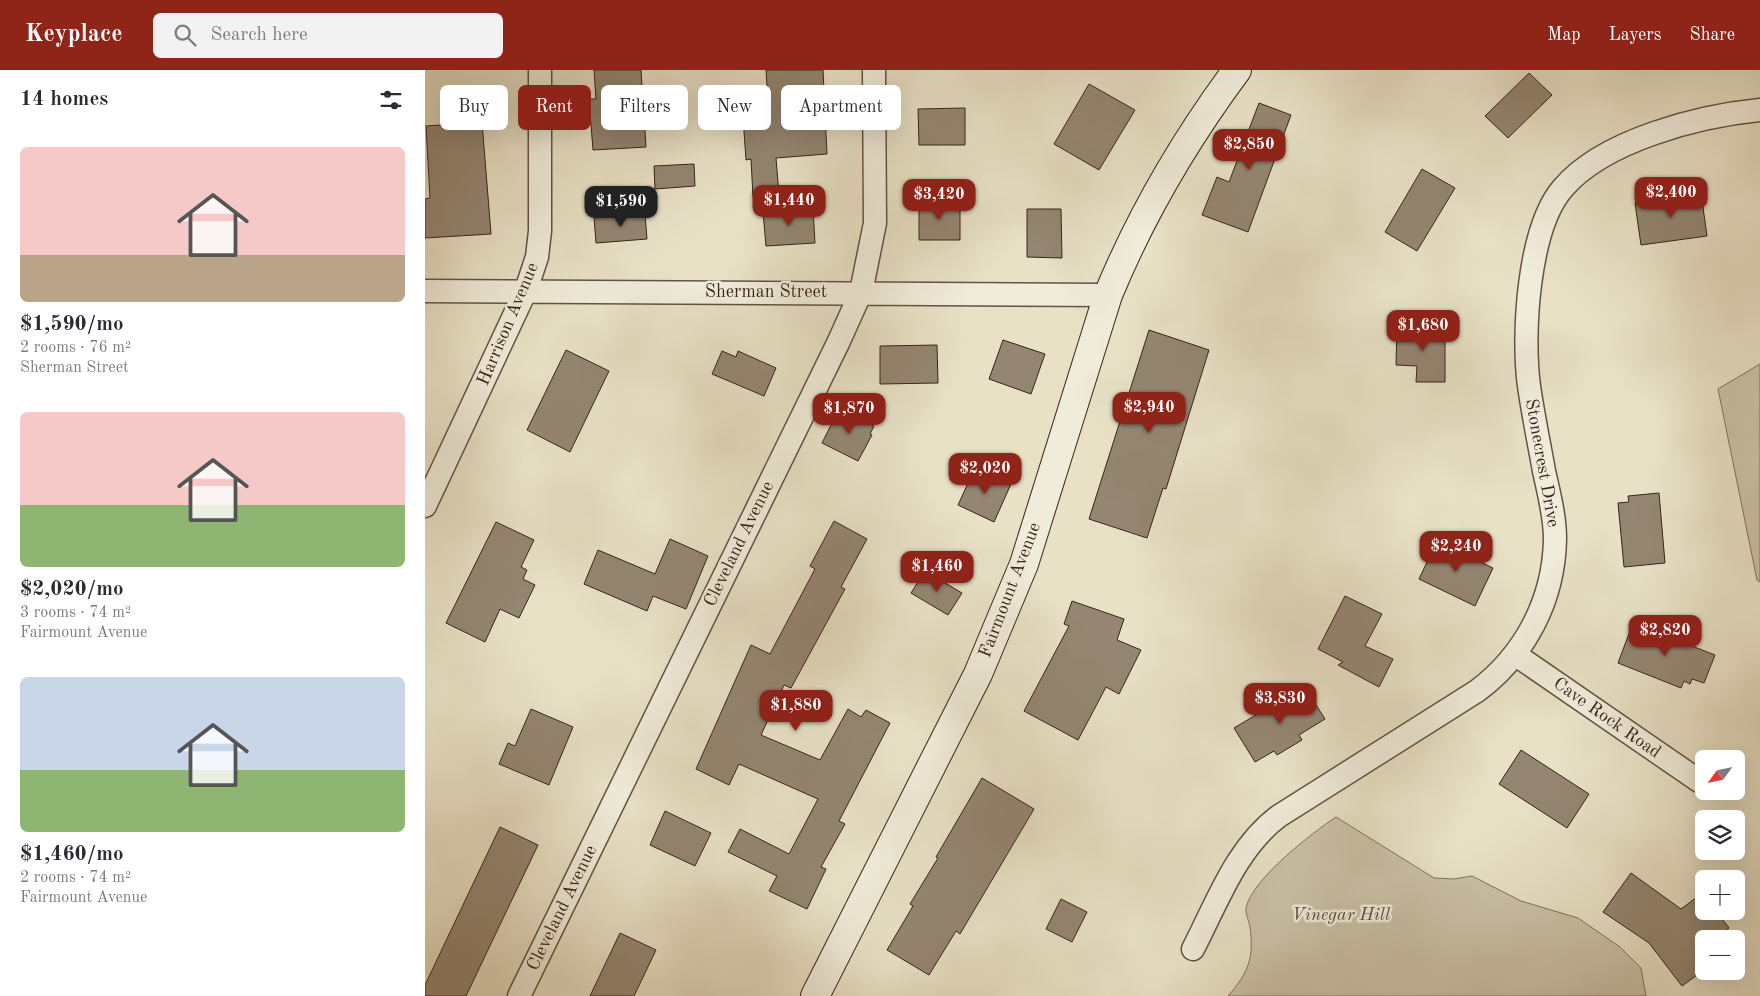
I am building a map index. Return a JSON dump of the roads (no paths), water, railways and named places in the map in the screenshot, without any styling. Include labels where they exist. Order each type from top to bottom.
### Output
[{"type":"street","name":"Harrison Avenue","points":[[425,506],[526,290],[537,257],[539,240],[541,70]]},
{"type":"street","name":"Cleveland Avenue","points":[[519,996],[839,341],[861,292],[875,223],[874,70]]},
{"type":"street","name":"Fairmount Avenue","points":[[815,996],[978,674],[1025,564],[1108,295],[1125,253],[1150,206],[1211,105],[1237,70]]},
{"type":"street","name":"Stonecrest Drive","points":[[1193,949],[1246,848],[1262,829],[1279,816],[1477,692],[1494,679],[1516,655],[1539,615],[1551,578],[1554,558],[1554,519],[1529,386],[1525,342],[1527,307],[1539,243],[1554,200],[1563,187],[1599,160],[1663,129],[1720,115],[1760,110]]},
{"type":"street","name":"Sherman Street","points":[[425,291],[526,290],[1108,295]]},
{"type":"street","name":"Cave Rock Road","points":[[1516,655],[1695,778]]},
{"type":"park label","name":"Vinegar Hill","points":[[1341,915]]}]
